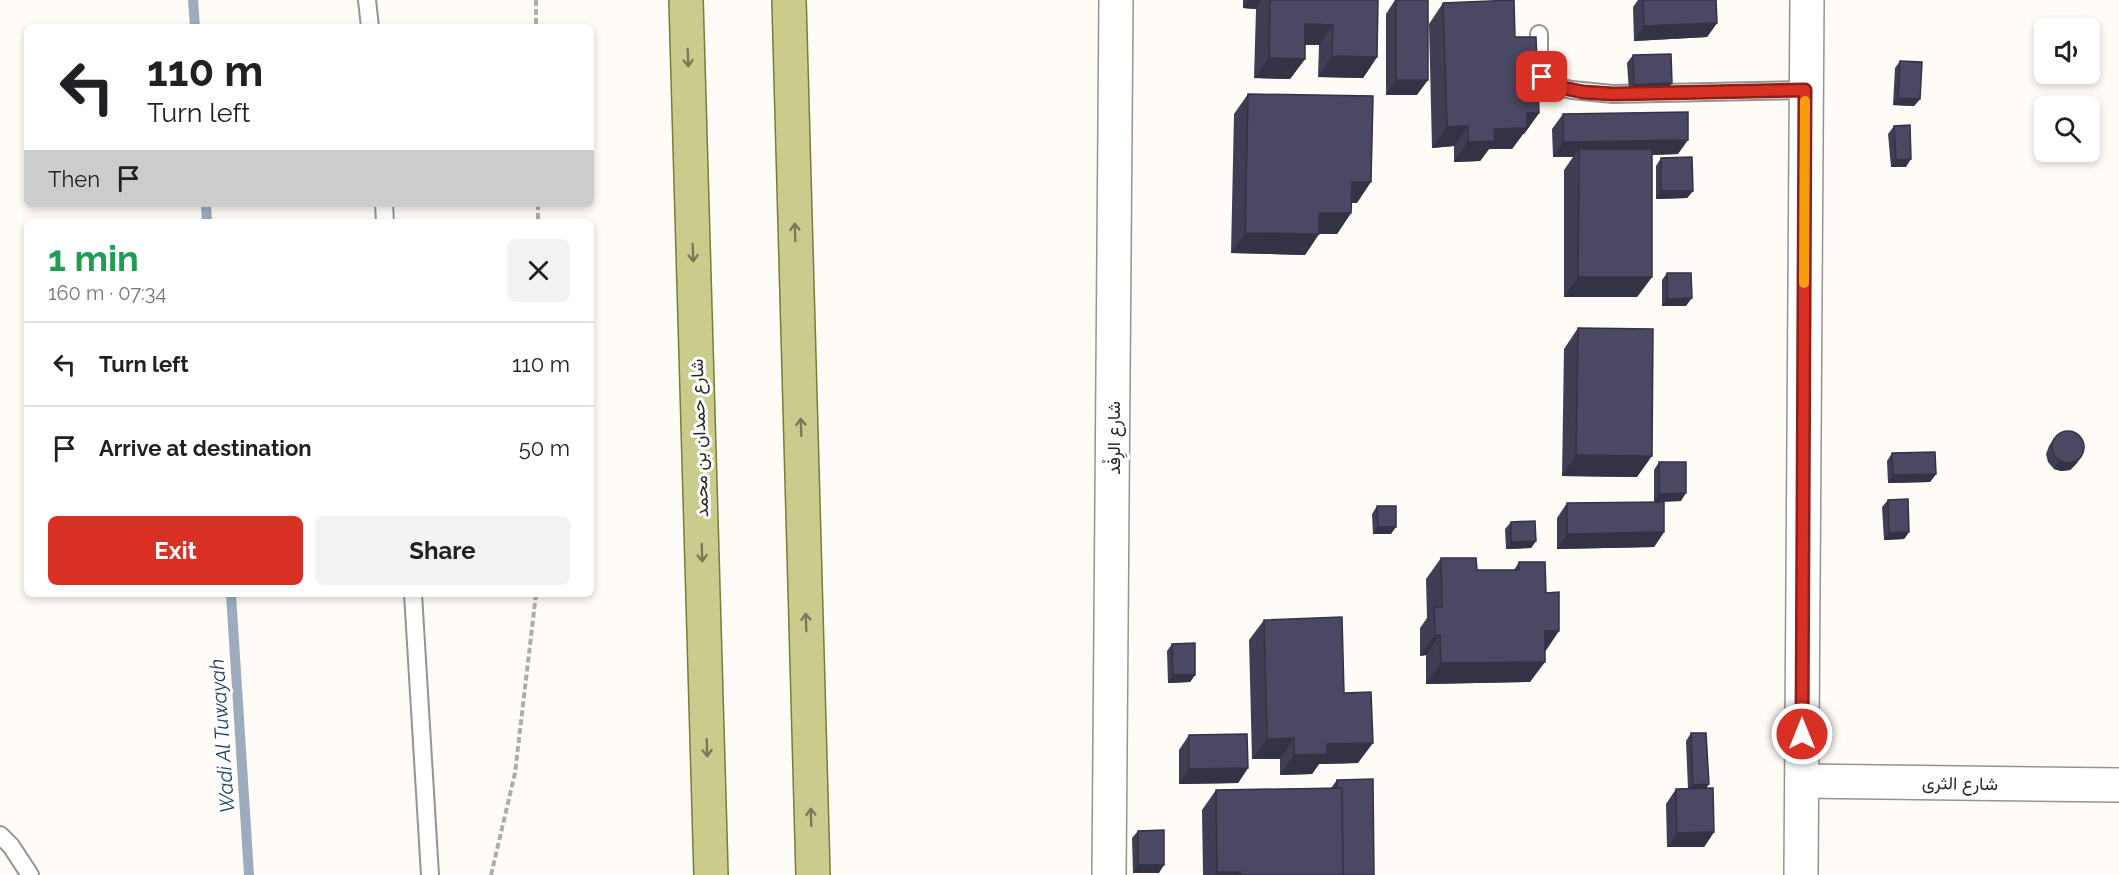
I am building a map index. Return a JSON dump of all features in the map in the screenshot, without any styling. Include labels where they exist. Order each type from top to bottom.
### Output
[{"type":"main road","name":"شارع حمدان بن محمد","points":[[686,0],[711,875]]},
{"type":"main road","points":[[789,0],[813,875]]},
{"type":"street","name":"شارع الرِفْد","points":[[1109,875],[1116,0]]},
{"type":"street","points":[[1801,875],[1807,0]]},
{"type":"street","name":"شارع الثرى","points":[[1802,782],[2119,785]]},
{"type":"lane","points":[[367,0],[370,24]]},
{"type":"lane","points":[[1539,34],[1539,65],[1542,77],[1549,85],[1583,92],[1613,94],[1805,90]]},
{"type":"lane","points":[[413,597],[430,875]]},
{"type":"lane","points":[[0,835],[11,846],[30,875]]},
{"type":"path","points":[[536,0],[536,24]]},
{"type":"path","points":[[491,875],[515,773],[536,597]]},
{"type":"building","points":[[1270,0],[1378,0],[1377,57],[1332,56],[1333,25],[1305,24],[1305,59],[1269,58]]},
{"type":"building","points":[[1396,0],[1428,0],[1428,80],[1396,80]]},
{"type":"building","points":[[1514,0],[1515,37],[1536,37],[1539,113],[1527,113],[1527,128],[1494,129],[1495,141],[1468,142],[1468,126],[1447,127],[1443,3]]},
{"type":"building","points":[[1643,0],[1716,0],[1717,23],[1644,26]]},
{"type":"building","points":[[1671,54],[1672,83],[1634,85],[1633,55]]},
{"type":"building","points":[[1900,61],[1922,62],[1920,99],[1898,98]]},
{"type":"building","points":[[1248,94],[1373,96],[1371,182],[1352,182],[1351,213],[1319,213],[1319,234],[1245,233]]},
{"type":"building","points":[[1688,112],[1688,140],[1563,142],[1563,114]]},
{"type":"building","points":[[1910,125],[1911,159],[1896,160],[1894,126]]},
{"type":"building","points":[[1579,149],[1652,149],[1652,277],[1578,277]]},
{"type":"building","points":[[1692,157],[1693,191],[1661,191],[1661,158]]},
{"type":"building","points":[[1667,273],[1691,273],[1692,298],[1667,299]]},
{"type":"building","points":[[1578,328],[1653,329],[1652,456],[1576,455]]},
{"type":"building","points":[[2068,431],[2079,436],[2084,447],[2079,458],[2068,463],[2057,458],[2052,447],[2057,436]]},
{"type":"building","points":[[1935,452],[1936,474],[1893,475],[1892,453]]},
{"type":"building","points":[[1659,462],[1686,462],[1686,493],[1659,494]]},
{"type":"building","points":[[1908,499],[1909,532],[1889,533],[1888,500]]},
{"type":"building","points":[[1664,502],[1664,532],[1567,534],[1567,503]]},
{"type":"building","points":[[1377,506],[1396,506],[1396,527],[1378,527]]},
{"type":"building","points":[[1535,521],[1536,541],[1511,542],[1511,522]]},
{"type":"building","points":[[1441,558],[1476,558],[1477,570],[1519,570],[1519,562],[1545,562],[1546,593],[1559,592],[1559,631],[1545,631],[1545,662],[1441,663],[1440,635],[1435,635],[1434,607],[1442,607]]},
{"type":"building","points":[[1342,617],[1344,693],[1371,692],[1373,743],[1327,744],[1327,754],[1294,755],[1294,738],[1267,739],[1264,620]]},
{"type":"building","points":[[1195,643],[1195,675],[1173,675],[1172,644]]},
{"type":"building","points":[[1691,733],[1706,733],[1709,784],[1693,785]]},
{"type":"building","points":[[1247,734],[1248,768],[1189,769],[1189,735]]},
{"type":"building","points":[[1373,779],[1374,875],[1343,875],[1342,788],[1337,788],[1337,780]]},
{"type":"building","points":[[1342,788],[1343,875],[1241,875],[1241,872],[1217,872],[1216,790]]},
{"type":"building","points":[[1713,788],[1714,832],[1677,833],[1676,789]]},
{"type":"building","points":[[1164,830],[1164,865],[1138,865],[1138,831]]},
{"type":"waterway","name":"Wadi Al Tuwayah","points":[[193,0],[195,24]]},
{"type":"waterway","name":"Wadi Al Tuwayah","points":[[206,207],[207,219]]},
{"type":"waterway","name":"Wadi Al Tuwayah","points":[[231,597],[249,875]]},
{"type":"slow traffic","points":[[1804,283],[1805,101]]},
{"type":"route","points":[[1542,77],[1549,85],[1583,92],[1613,94],[1805,90],[1802,734]]}]
